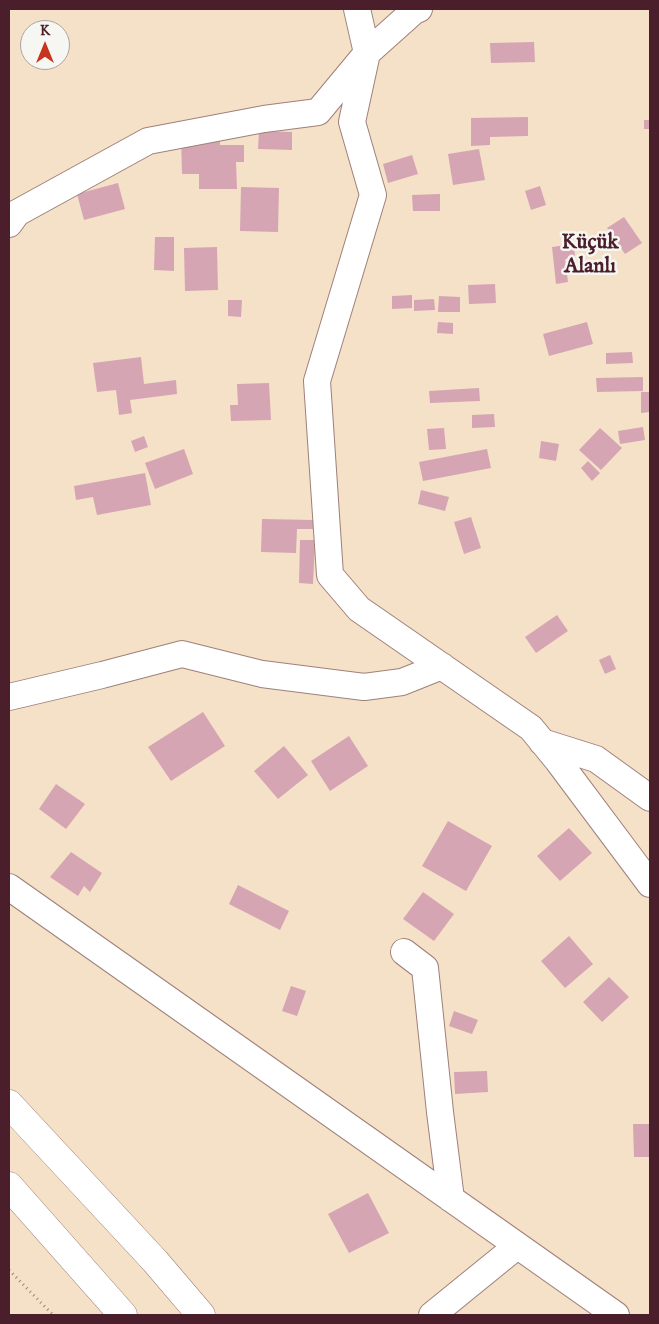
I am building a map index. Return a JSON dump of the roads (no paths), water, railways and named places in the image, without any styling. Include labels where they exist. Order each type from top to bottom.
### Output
[{"type":"highway","points":[[9,1104],[155,1261],[201,1315]]},
{"type":"highway","points":[[9,1186],[124,1315]]},
{"type":"street","points":[[357,9],[367,53],[352,122],[373,195],[317,381],[330,575],[359,609],[531,728],[650,884]]},
{"type":"street","points":[[9,224],[16,212],[148,141],[264,119],[318,112],[367,53],[414,10],[419,9]]},
{"type":"street","points":[[9,697],[182,654],[262,674],[364,686],[402,682],[442,666]]},
{"type":"street","points":[[542,742],[596,759],[650,798]]},
{"type":"street","points":[[9,887],[616,1315]]},
{"type":"street","points":[[404,952],[425,968],[450,1199]]},
{"type":"street","points":[[432,1315],[517,1246]]},
{"type":"district","name":"Küçük Alanlı","points":[[590,256]]}]
